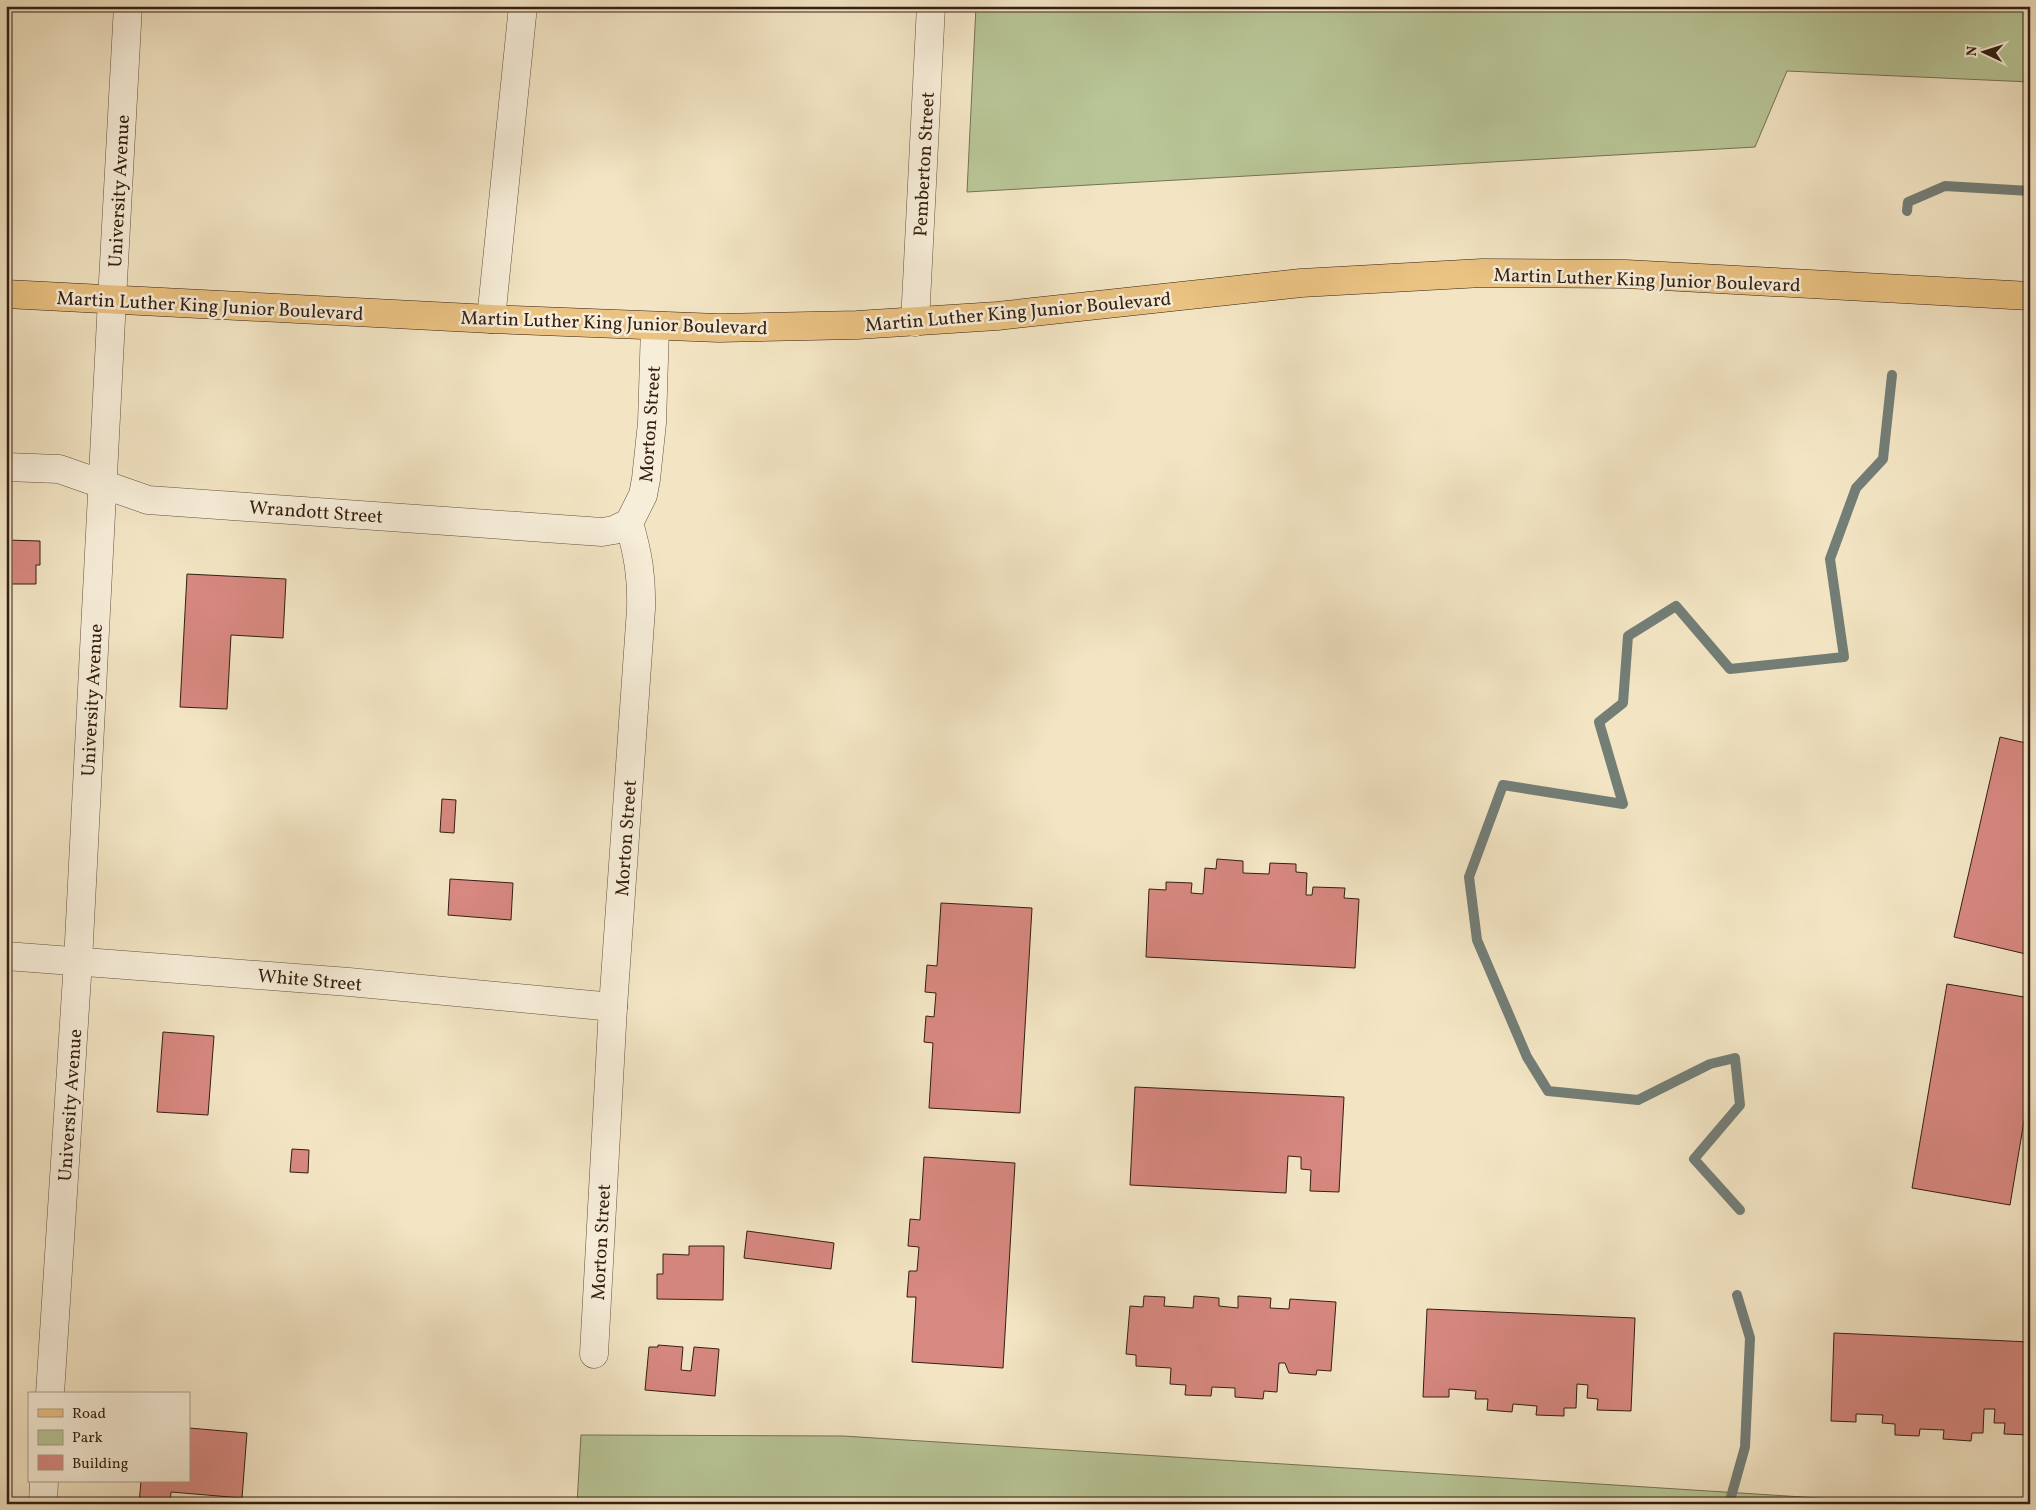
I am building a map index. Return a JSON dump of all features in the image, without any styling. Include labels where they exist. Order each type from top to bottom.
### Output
[{"type":"main road","name":"Martin Luther King Junior Boulevard","points":[[6,294],[655,327],[792,327],[915,322],[997,316],[1301,283],[1482,273],[1626,274],[2030,296]]},
{"type":"street","name":"University Avenue","points":[[50,1392],[78,961],[101,483],[128,6]]},
{"type":"street","points":[[491,319],[523,6]]},
{"type":"street","name":"Pemberton Street","points":[[915,322],[931,6]]},
{"type":"street","name":"Morton Street","points":[[594,1354],[613,1007],[642,600],[642,580],[638,554],[629,523],[643,495],[646,480],[652,423],[655,327]]},
{"type":"street","name":"Wrandott Street","points":[[6,467],[59,469],[148,500],[602,532],[614,530],[629,523]]},
{"type":"street","name":"White Street","points":[[6,956],[349,982],[613,1007]]},
{"type":"street","points":[[43,1504],[44,1482]]},
{"type":"green space","points":[[976,6],[2030,6],[2030,82],[1787,71],[1755,147],[967,192]]},
{"type":"green space","points":[[581,1435],[843,1436],[1913,1504],[577,1504]]},
{"type":"building","points":[[6,540],[40,541],[40,565],[36,565],[36,584],[6,584]]},
{"type":"building","points":[[187,574],[286,579],[283,638],[231,635],[227,709],[180,707]]},
{"type":"building","points":[[2000,737],[2030,744],[2030,955],[1954,937]]},
{"type":"building","points":[[442,799],[456,800],[454,833],[440,832]]},
{"type":"building","points":[[1217,859],[1243,861],[1243,873],[1269,874],[1270,863],[1296,864],[1296,872],[1307,873],[1306,895],[1312,895],[1313,887],[1345,888],[1344,898],[1359,899],[1355,968],[1146,957],[1149,889],[1166,890],[1166,882],[1192,883],[1191,893],[1203,894],[1205,868],[1216,869]]},
{"type":"building","points":[[450,879],[513,883],[511,920],[448,915]]},
{"type":"building","points":[[941,903],[1032,908],[1020,1113],[929,1108],[933,1043],[924,1042],[926,1016],[934,1017],[936,993],[925,992],[927,965],[937,966]]},
{"type":"building","points":[[1947,984],[2030,998],[2030,1085],[2010,1205],[1912,1188]]},
{"type":"building","points":[[163,1032],[214,1036],[208,1115],[157,1112]]},
{"type":"building","points":[[1135,1087],[1344,1097],[1339,1192],[1310,1191],[1311,1170],[1301,1169],[1301,1157],[1288,1156],[1286,1193],[1130,1185]]},
{"type":"building","points":[[292,1149],[309,1150],[308,1173],[290,1172]]},
{"type":"building","points":[[924,1157],[1015,1163],[1003,1368],[912,1362],[916,1297],[907,1297],[909,1271],[917,1271],[919,1247],[908,1246],[910,1219],[920,1220]]},
{"type":"building","points":[[747,1231],[834,1243],[831,1269],[744,1258]]},
{"type":"building","points":[[689,1246],[724,1246],[723,1300],[657,1299],[657,1274],[663,1274],[663,1254],[689,1255]]},
{"type":"building","points":[[1144,1296],[1165,1297],[1164,1306],[1193,1308],[1194,1296],[1219,1298],[1219,1306],[1238,1308],[1238,1296],[1271,1298],[1270,1308],[1289,1309],[1290,1299],[1336,1302],[1331,1371],[1317,1370],[1316,1375],[1289,1373],[1285,1363],[1279,1363],[1277,1392],[1264,1391],[1263,1399],[1235,1397],[1235,1388],[1212,1387],[1211,1396],[1185,1395],[1186,1385],[1170,1384],[1171,1368],[1136,1366],[1136,1355],[1126,1354],[1130,1306],[1143,1307]]},
{"type":"building","points":[[1427,1309],[1635,1318],[1631,1411],[1597,1410],[1598,1399],[1587,1398],[1588,1385],[1577,1384],[1576,1408],[1564,1408],[1564,1416],[1536,1415],[1537,1406],[1513,1404],[1512,1412],[1487,1410],[1488,1399],[1475,1399],[1476,1391],[1449,1389],[1449,1397],[1423,1397]]},
{"type":"building","points":[[1834,1333],[2030,1342],[2030,1435],[2004,1434],[2005,1423],[1994,1423],[1995,1409],[1984,1409],[1983,1433],[1972,1433],[1971,1441],[1943,1439],[1944,1430],[1920,1429],[1919,1436],[1895,1435],[1895,1424],[1882,1423],[1883,1415],[1856,1414],[1856,1422],[1831,1421]]},
{"type":"building","points":[[658,1345],[683,1347],[681,1370],[691,1371],[694,1347],[719,1349],[715,1396],[645,1390],[649,1347],[658,1347]]},
{"type":"building","points":[[190,1428],[247,1433],[242,1498],[171,1492],[170,1504],[139,1504],[141,1482],[190,1482]]},
{"type":"waterway","points":[[1907,211],[1908,202],[1945,186],[2030,191]]},
{"type":"waterway","points":[[1740,1210],[1694,1159],[1740,1105],[1735,1058],[1710,1064],[1638,1100],[1548,1091],[1527,1057],[1477,940],[1469,877],[1503,785],[1623,804],[1599,722],[1623,703],[1628,636],[1676,606],[1730,669],[1844,657],[1830,559],[1856,488],[1883,459],[1892,375]]},
{"type":"waterway","points":[[1729,1504],[1745,1447],[1750,1338],[1737,1295]]}]
